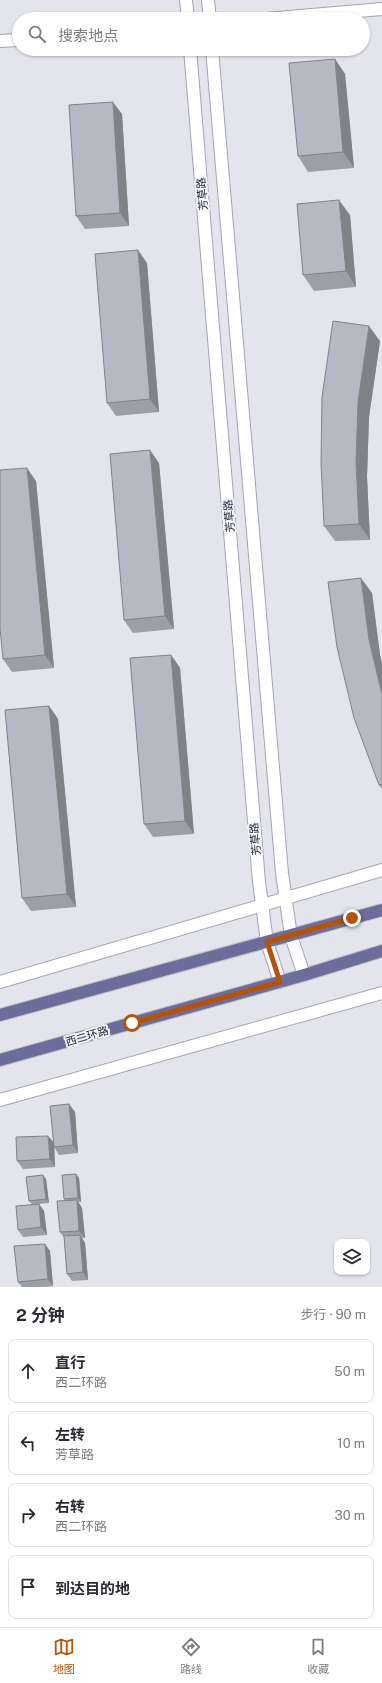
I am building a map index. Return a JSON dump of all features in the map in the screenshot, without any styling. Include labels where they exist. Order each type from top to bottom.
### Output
[{"type":"main road","points":[[0,1015],[382,910]]},
{"type":"main road","name":"西二环路","points":[[0,1060],[280,982],[382,951]]},
{"type":"street","points":[[186,0],[187,12]]},
{"type":"street","points":[[208,0],[209,12]]},
{"type":"street","points":[[347,12],[382,9]]},
{"type":"street","points":[[0,42],[12,41]]},
{"type":"street","name":"芳草路","points":[[191,56],[258,882],[267,942],[280,982]]},
{"type":"street","name":"芳草路","points":[[213,56],[280,849],[291,936],[304,975]]},
{"type":"street","points":[[0,982],[382,870]]},
{"type":"street","points":[[0,1100],[382,993]]},
{"type":"building","points":[[335,59],[343,152],[298,156],[289,63]]},
{"type":"building","points":[[113,102],[120,213],[76,216],[69,105]]},
{"type":"building","points":[[339,200],[346,271],[303,275],[297,204]]},
{"type":"building","points":[[138,250],[150,399],[107,403],[95,254]]},
{"type":"building","points":[[333,321],[369,326],[358,402],[356,462],[359,524],[324,526],[321,463],[322,397]]},
{"type":"building","points":[[150,450],[165,616],[124,620],[110,454]]},
{"type":"building","points":[[27,468],[45,655],[3,659],[0,628],[0,470]]},
{"type":"building","points":[[361,578],[369,640],[382,694],[382,784],[379,785],[354,718],[337,647],[328,582]]},
{"type":"building","points":[[171,655],[185,821],[144,824],[130,658]]},
{"type":"building","points":[[49,706],[67,894],[22,898],[5,710]]},
{"type":"building","points":[[69,1104],[73,1145],[54,1147],[50,1106]]},
{"type":"building","points":[[48,1136],[50,1159],[17,1161],[16,1137]]},
{"type":"building","points":[[76,1174],[78,1198],[64,1199],[62,1175]]},
{"type":"building","points":[[43,1175],[46,1199],[29,1201],[26,1177]]},
{"type":"building","points":[[77,1200],[79,1231],[60,1232],[57,1201]]},
{"type":"building","points":[[39,1204],[41,1227],[18,1230],[16,1206]]},
{"type":"building","points":[[80,1235],[83,1272],[67,1274],[64,1236]]},
{"type":"building","points":[[45,1244],[48,1279],[18,1282],[14,1246]]},
{"type":"route","points":[[132,1023],[280,982],[267,942],[352,918]]}]
